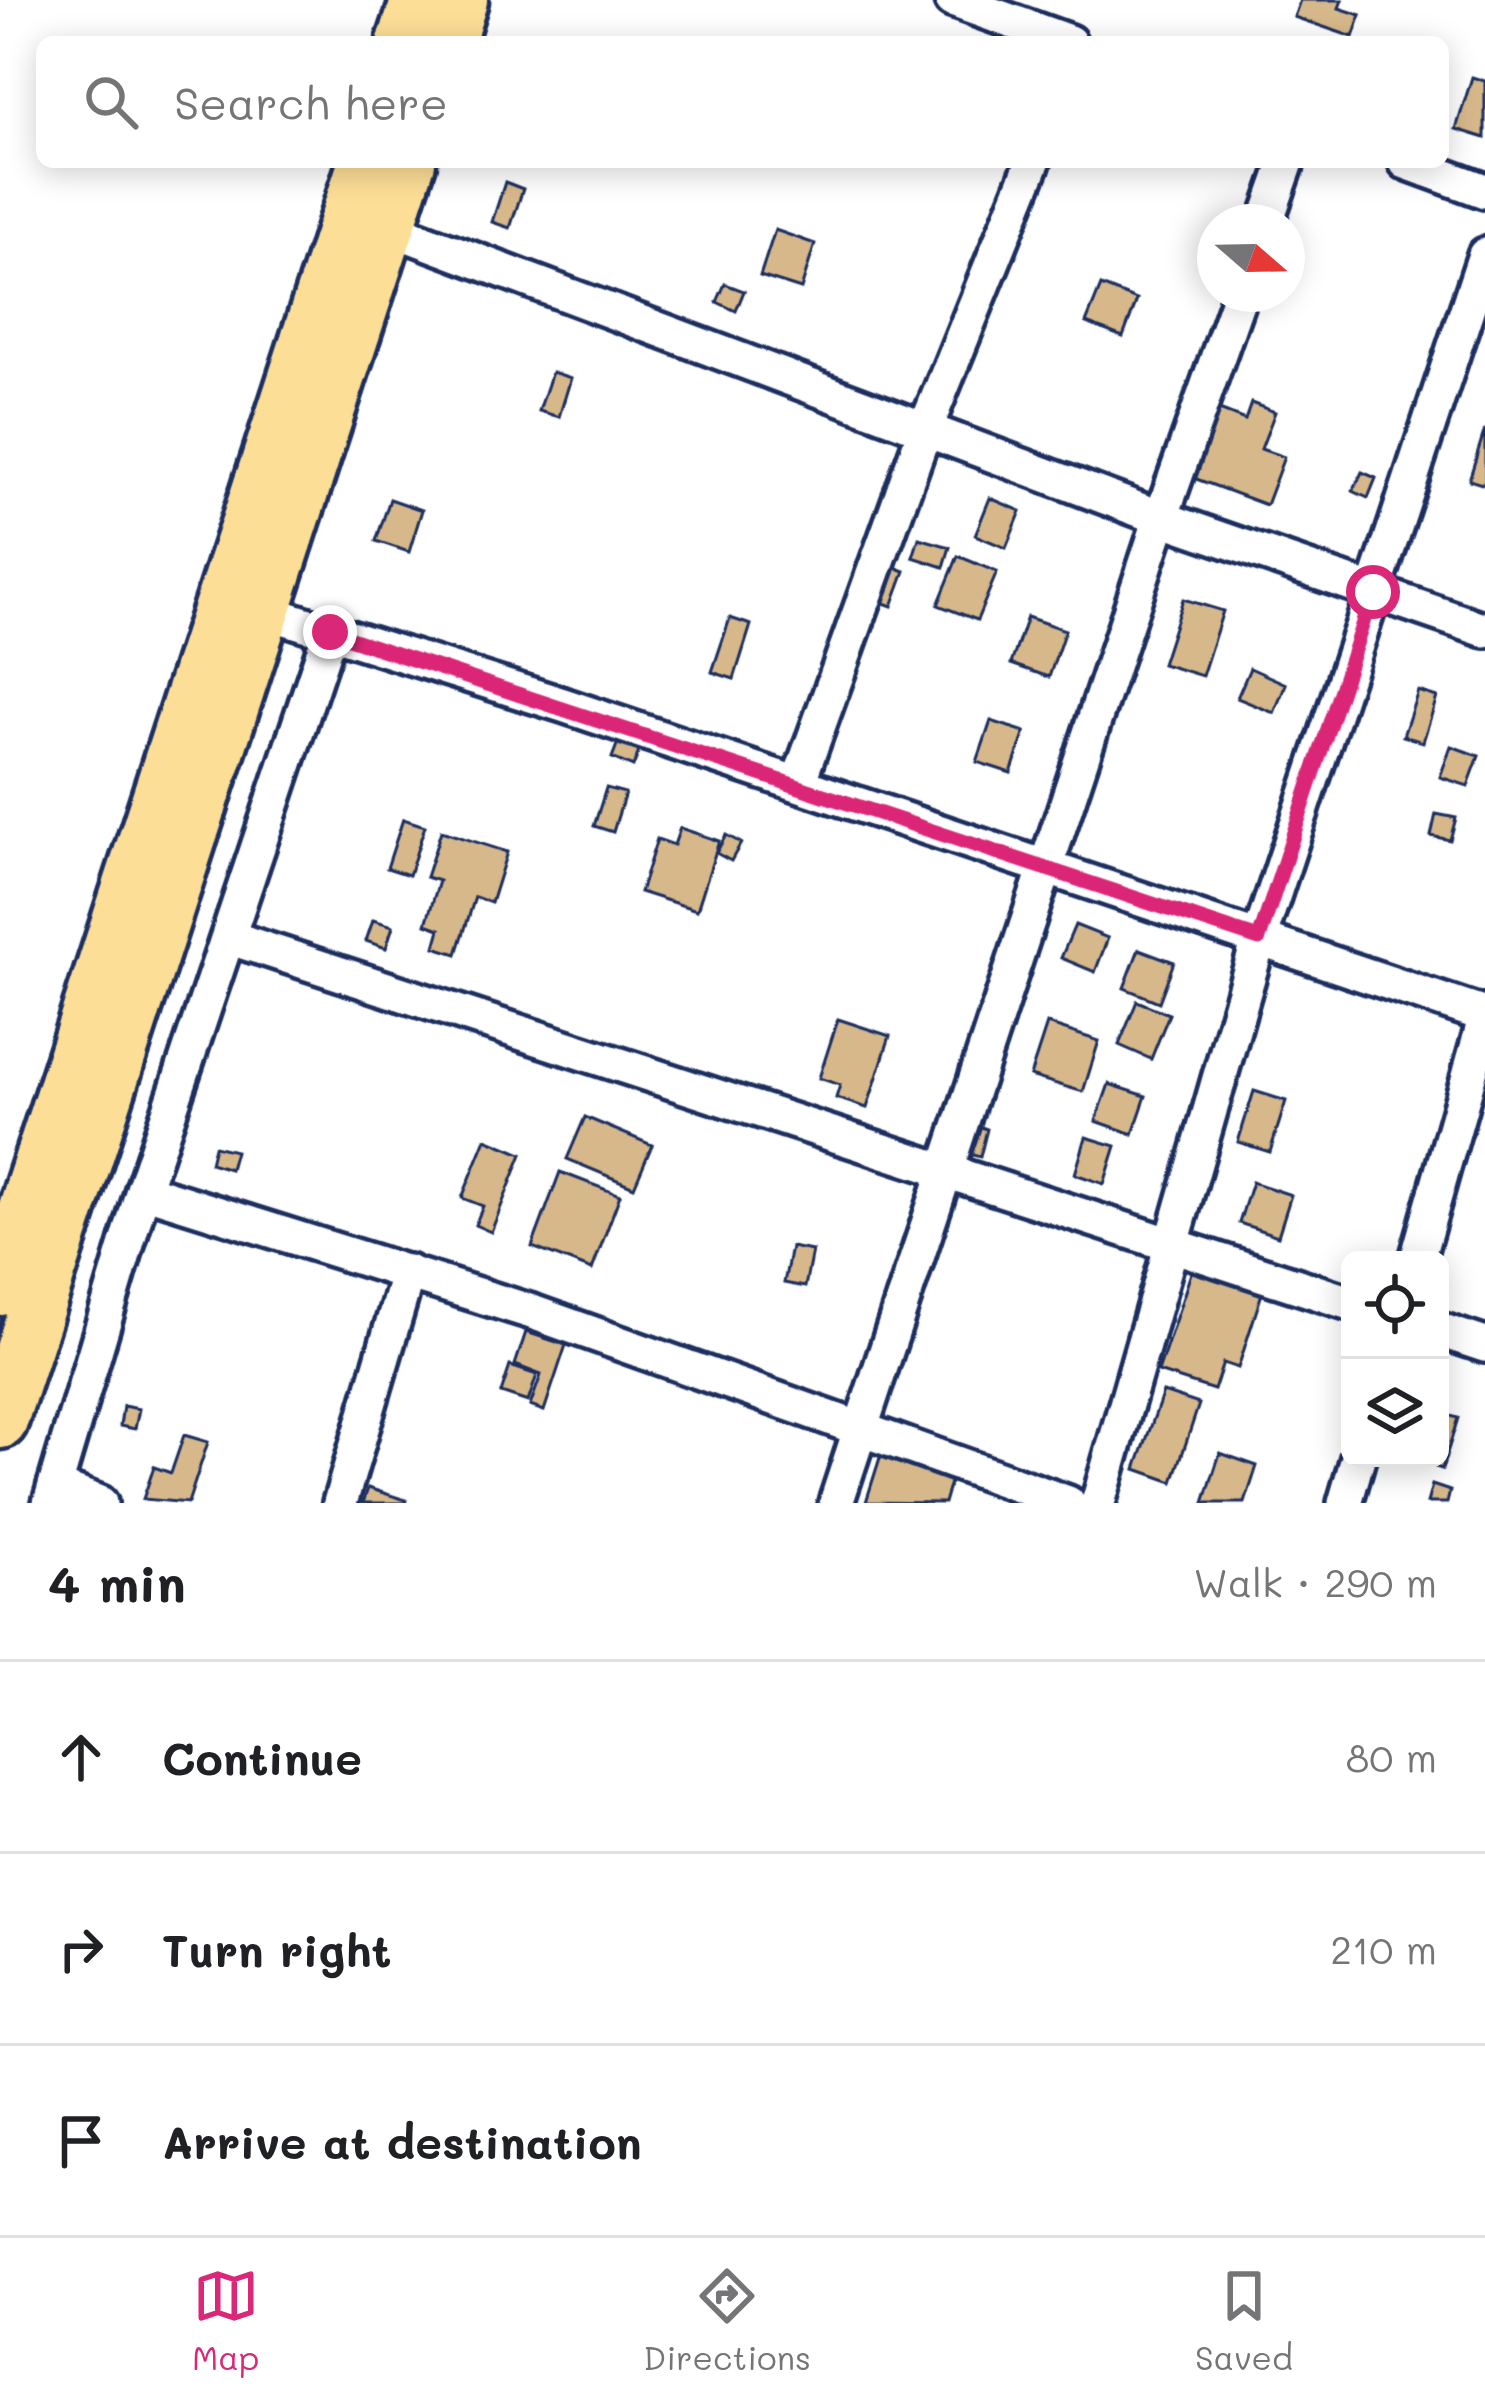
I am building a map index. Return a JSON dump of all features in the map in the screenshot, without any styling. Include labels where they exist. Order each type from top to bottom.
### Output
[{"type":"highway","points":[[407,36],[418,0]]},
{"type":"highway","points":[[449,36],[460,0]]},
{"type":"highway","points":[[0,1421],[364,168]]},
{"type":"highway","points":[[0,1288],[241,603],[406,168]]},
{"type":"street","points":[[952,0],[1052,36]]},
{"type":"street","points":[[798,783],[926,427],[1031,168]]},
{"type":"street","points":[[1272,204],[1285,168]]},
{"type":"street","points":[[1422,168],[1485,191]]},
{"type":"street","points":[[387,227],[1161,518],[1485,630]]},
{"type":"street","points":[[1098,1503],[1259,939],[1485,255]]},
{"type":"street","points":[[836,1503],[949,1174],[1161,518],[1234,312]]},
{"type":"street","points":[[241,603],[1048,866],[1485,1017],[1420,1251]]},
{"type":"street","points":[[100,1503],[53,1495],[143,1190],[330,632]]},
{"type":"street","points":[[231,938],[1341,1300]]},
{"type":"street","points":[[143,1190],[408,1272],[1068,1503]]},
{"type":"street","points":[[340,1503],[408,1272]]},
{"type":"street","points":[[1449,1333],[1485,1345]]},
{"type":"street","points":[[1345,1503],[1355,1467]]},
{"type":"building","points":[[1300,0],[1342,0],[1339,8],[1361,15],[1353,36],[1294,17]]},
{"type":"building","points":[[1472,77],[1485,81],[1485,138],[1456,129]]},
{"type":"building","points":[[505,182],[523,189],[510,228],[492,222]]},
{"type":"building","points":[[775,230],[815,244],[801,289],[760,276]]},
{"type":"building","points":[[725,284],[744,291],[736,311],[717,302]]},
{"type":"building","points":[[1101,286],[1137,300],[1123,337],[1086,323]]},
{"type":"building","points":[[552,372],[571,378],[559,417],[539,411]]},
{"type":"building","points":[[1251,403],[1275,412],[1261,449],[1284,457],[1266,505],[1183,474],[1209,406],[1245,420]]},
{"type":"building","points":[[1485,429],[1485,485],[1469,480]]},
{"type":"building","points":[[1362,472],[1376,478],[1368,498],[1353,491]]},
{"type":"building","points":[[990,498],[1021,511],[1006,548],[975,535]]},
{"type":"building","points":[[390,499],[422,510],[409,552],[376,541]]},
{"type":"building","points":[[919,538],[950,547],[944,567],[913,557]]},
{"type":"building","points":[[958,556],[997,572],[977,620],[938,605]]},
{"type":"building","points":[[881,562],[905,571],[892,606],[868,597]]},
{"type":"building","points":[[1183,599],[1223,611],[1202,676],[1162,664]]},
{"type":"building","points":[[1027,617],[1065,630],[1049,677],[1011,664]]},
{"type":"building","points":[[730,618],[751,625],[734,679],[712,672]]},
{"type":"building","points":[[1250,668],[1286,684],[1274,713],[1237,698]]},
{"type":"building","points":[[1418,691],[1437,697],[1423,742],[1403,736]]},
{"type":"building","points":[[991,721],[1025,732],[1011,773],[977,762]]},
{"type":"building","points":[[620,737],[641,746],[633,767],[612,758]]},
{"type":"building","points":[[1451,746],[1479,756],[1468,786],[1440,777]]},
{"type":"building","points":[[606,788],[625,793],[613,832],[594,826]]},
{"type":"building","points":[[1436,814],[1456,818],[1450,840],[1431,836]]},
{"type":"building","points":[[403,819],[425,826],[409,875],[387,868]]},
{"type":"building","points":[[680,828],[719,841],[697,910],[640,892],[657,839],[674,845]]},
{"type":"building","points":[[441,831],[507,852],[491,903],[475,897],[457,954],[435,947],[440,929],[426,924],[439,881],[426,877]]},
{"type":"building","points":[[726,835],[741,843],[731,861],[716,853]]},
{"type":"building","points":[[373,920],[393,926],[386,948],[366,941]]},
{"type":"building","points":[[1075,925],[1108,938],[1095,972],[1061,958]]},
{"type":"building","points":[[1139,949],[1174,962],[1159,1002],[1124,988]]},
{"type":"building","points":[[1137,1001],[1169,1014],[1151,1059],[1119,1045]]},
{"type":"building","points":[[838,1019],[890,1036],[867,1108],[836,1098],[840,1085],[819,1078]]},
{"type":"building","points":[[1047,1024],[1099,1041],[1083,1092],[1030,1076]]},
{"type":"building","points":[[1109,1084],[1146,1096],[1133,1134],[1096,1121]]},
{"type":"building","points":[[1254,1091],[1286,1101],[1270,1152],[1238,1142]]},
{"type":"building","points":[[585,1117],[652,1145],[634,1187],[567,1159]]},
{"type":"building","points":[[972,1124],[987,1129],[980,1157],[965,1153]]},
{"type":"building","points":[[1086,1137],[1116,1146],[1104,1184],[1075,1174]]},
{"type":"building","points":[[486,1139],[522,1154],[491,1232],[475,1225],[483,1206],[462,1198]]},
{"type":"building","points":[[214,1146],[235,1151],[230,1169],[210,1163]]},
{"type":"building","points":[[560,1172],[620,1195],[592,1270],[532,1247]]},
{"type":"building","points":[[1252,1182],[1291,1195],[1278,1236],[1239,1223]]},
{"type":"building","points":[[791,1247],[812,1251],[805,1287],[784,1283]]},
{"type":"building","points":[[1194,1264],[1264,1287],[1238,1368],[1223,1363],[1214,1390],[1158,1372]]},
{"type":"building","points":[[526,1332],[566,1345],[544,1411],[530,1406],[541,1375],[515,1365]]},
{"type":"building","points":[[510,1366],[537,1375],[528,1402],[501,1393]]},
{"type":"building","points":[[1163,1392],[1199,1404],[1173,1482],[1136,1469]]},
{"type":"building","points":[[123,1406],[139,1409],[135,1429],[120,1426]]},
{"type":"building","points":[[1449,1416],[1458,1418],[1449,1447]]},
{"type":"building","points":[[184,1435],[208,1442],[188,1503],[143,1499],[154,1467],[171,1473]]},
{"type":"building","points":[[883,1448],[953,1472],[944,1503],[866,1502]]},
{"type":"building","points":[[1220,1453],[1257,1466],[1245,1503],[1204,1503]]},
{"type":"building","points":[[1432,1485],[1450,1491],[1447,1503],[1427,1503]]},
{"type":"building","points":[[368,1488],[406,1500],[406,1503],[363,1503]]},
{"type":"route","points":[[330,632],[563,705],[1259,939],[1373,592]]}]
